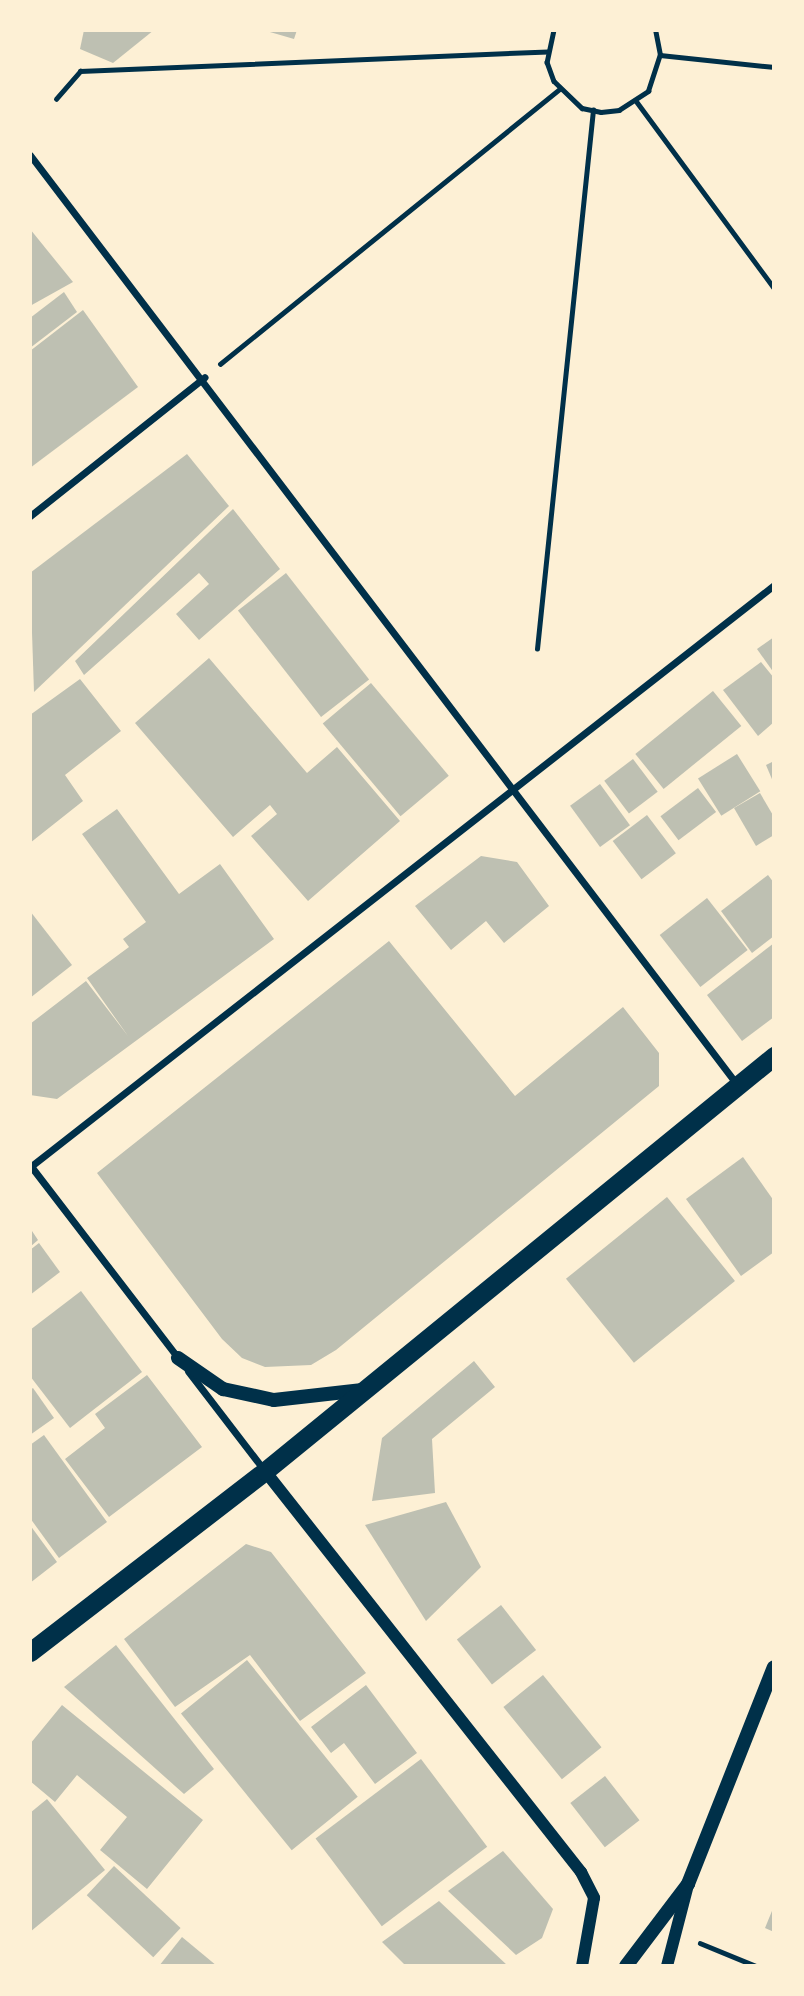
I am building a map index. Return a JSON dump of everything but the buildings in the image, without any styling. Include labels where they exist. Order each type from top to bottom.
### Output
[{"type":"highway","points":[[30,1652],[265,1471],[736,1083],[774,1056]]},
{"type":"main road","points":[[178,1358],[223,1389],[274,1400],[363,1390]]},
{"type":"main road","points":[[626,1966],[688,1884],[774,1667]]},
{"type":"street","points":[[30,155],[205,377],[736,1083]]},
{"type":"street","points":[[30,516],[205,377]]},
{"type":"street","points":[[582,1966],[593,1930],[594,1898],[582,1872],[265,1471],[30,1166],[774,586]]},
{"type":"street","points":[[667,1966],[688,1884]]},
{"type":"path","points":[[554,30],[548,51],[560,89],[593,110],[619,110],[637,102],[657,76],[660,55],[655,30]]},
{"type":"path","points":[[56,99],[80,71],[548,51]]},
{"type":"path","points":[[660,55],[774,67]]},
{"type":"path","points":[[205,377],[560,89]]},
{"type":"path","points":[[637,102],[774,288]]},
{"type":"path","points":[[537,649],[593,110]]},
{"type":"path","points":[[676,1933],[756,1966]]}]
